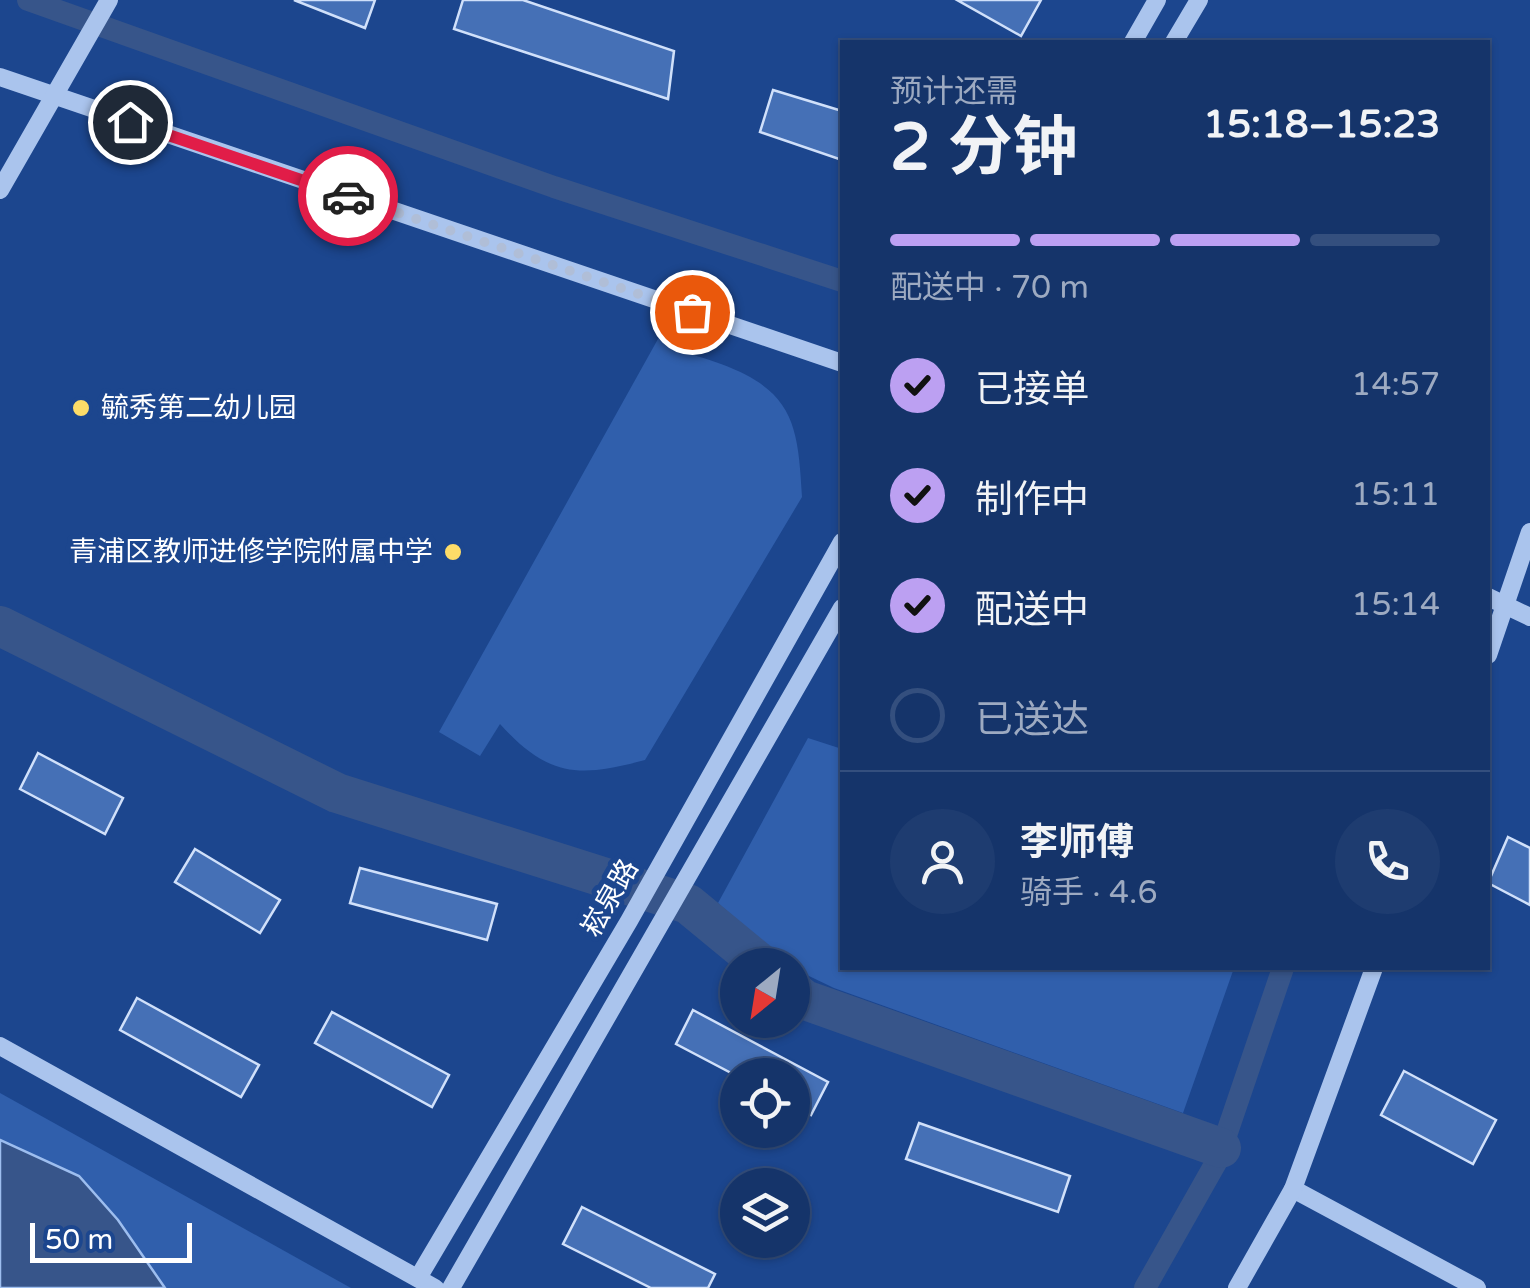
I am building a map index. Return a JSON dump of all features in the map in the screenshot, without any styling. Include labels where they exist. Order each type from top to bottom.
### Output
[{"type":"street","points":[[0,190],[109,0]]},
{"type":"street","points":[[1134,40],[1157,0]]},
{"type":"street","points":[[1175,40],[1199,0]]},
{"type":"street","points":[[0,78],[840,362]]},
{"type":"street","points":[[1490,649],[1530,532]]},
{"type":"street","name":"崧泉路","points":[[418,1278],[662,864],[840,546]]},
{"type":"street","points":[[1490,598],[1530,617]]},
{"type":"street","name":"崧泉路","points":[[451,1288],[840,611]]},
{"type":"street","points":[[1237,1288],[1293,1189],[1373,970]]},
{"type":"street","points":[[0,1046],[435,1288]]},
{"type":"street","points":[[1293,1189],[1478,1288]]},
{"type":"shaded area","points":[[663,330],[683,350],[745,375],[778,399],[794,430],[802,497],[645,760],[601,769],[565,769],[533,755],[500,724],[480,756],[439,732]]},
{"type":"shaded area","points":[[808,738],[840,748],[840,970],[1233,970],[1183,1113],[834,988],[810,976],[810,948],[767,948],[718,903]]},
{"type":"shaded area","points":[[0,1093],[351,1288],[0,1288]]},
{"type":"shaded area","points":[[0,1140],[79,1176],[118,1220],[165,1288],[0,1288]]},
{"type":"building","points":[[294,0],[375,0],[365,28]]},
{"type":"building","points":[[463,0],[523,0],[674,51],[668,99],[454,29]]},
{"type":"building","points":[[957,0],[1041,0],[1021,36]]},
{"type":"building","points":[[773,90],[840,110],[840,159],[760,132]]},
{"type":"building","points":[[38,753],[123,798],[105,834],[20,789]]},
{"type":"building","points":[[1508,837],[1530,848],[1530,905],[1490,884]]},
{"type":"building","points":[[195,849],[280,900],[260,933],[175,882]]},
{"type":"building","points":[[360,868],[497,904],[487,940],[350,903]]},
{"type":"building","points":[[137,998],[259,1065],[241,1097],[120,1030]]},
{"type":"building","points":[[693,1010],[720,1024],[720,1038],[746,1038],[783,1058],[720,1058],[720,1067],[676,1044]]},
{"type":"building","points":[[332,1012],[449,1075],[432,1107],[315,1043]]},
{"type":"building","points":[[1404,1071],[1496,1120],[1473,1164],[1381,1115]]},
{"type":"building","points":[[810,1072],[828,1082],[810,1114]]},
{"type":"building","points":[[919,1123],[1070,1176],[1058,1212],[906,1159]]},
{"type":"building","points":[[582,1207],[715,1274],[708,1288],[651,1288],[563,1244]]},
{"type":"waterway","points":[[28,0],[554,187],[840,280]]},
{"type":"waterway","points":[[0,626],[337,793],[688,904],[741,948]]},
{"type":"waterway","points":[[1145,1288],[1218,1159],[1282,970]]},
{"type":"waterway","points":[[810,1002],[1221,1148]]},
{"type":"way so far","points":[[348,196],[692,312]]},
{"type":"place","name":"毓秀第二幼儿园","points":[[81,408]]},
{"type":"place","name":"青浦区教师进修学院附属中学","points":[[453,552]]},
{"type":"route","points":[[130,122],[348,196]]}]
